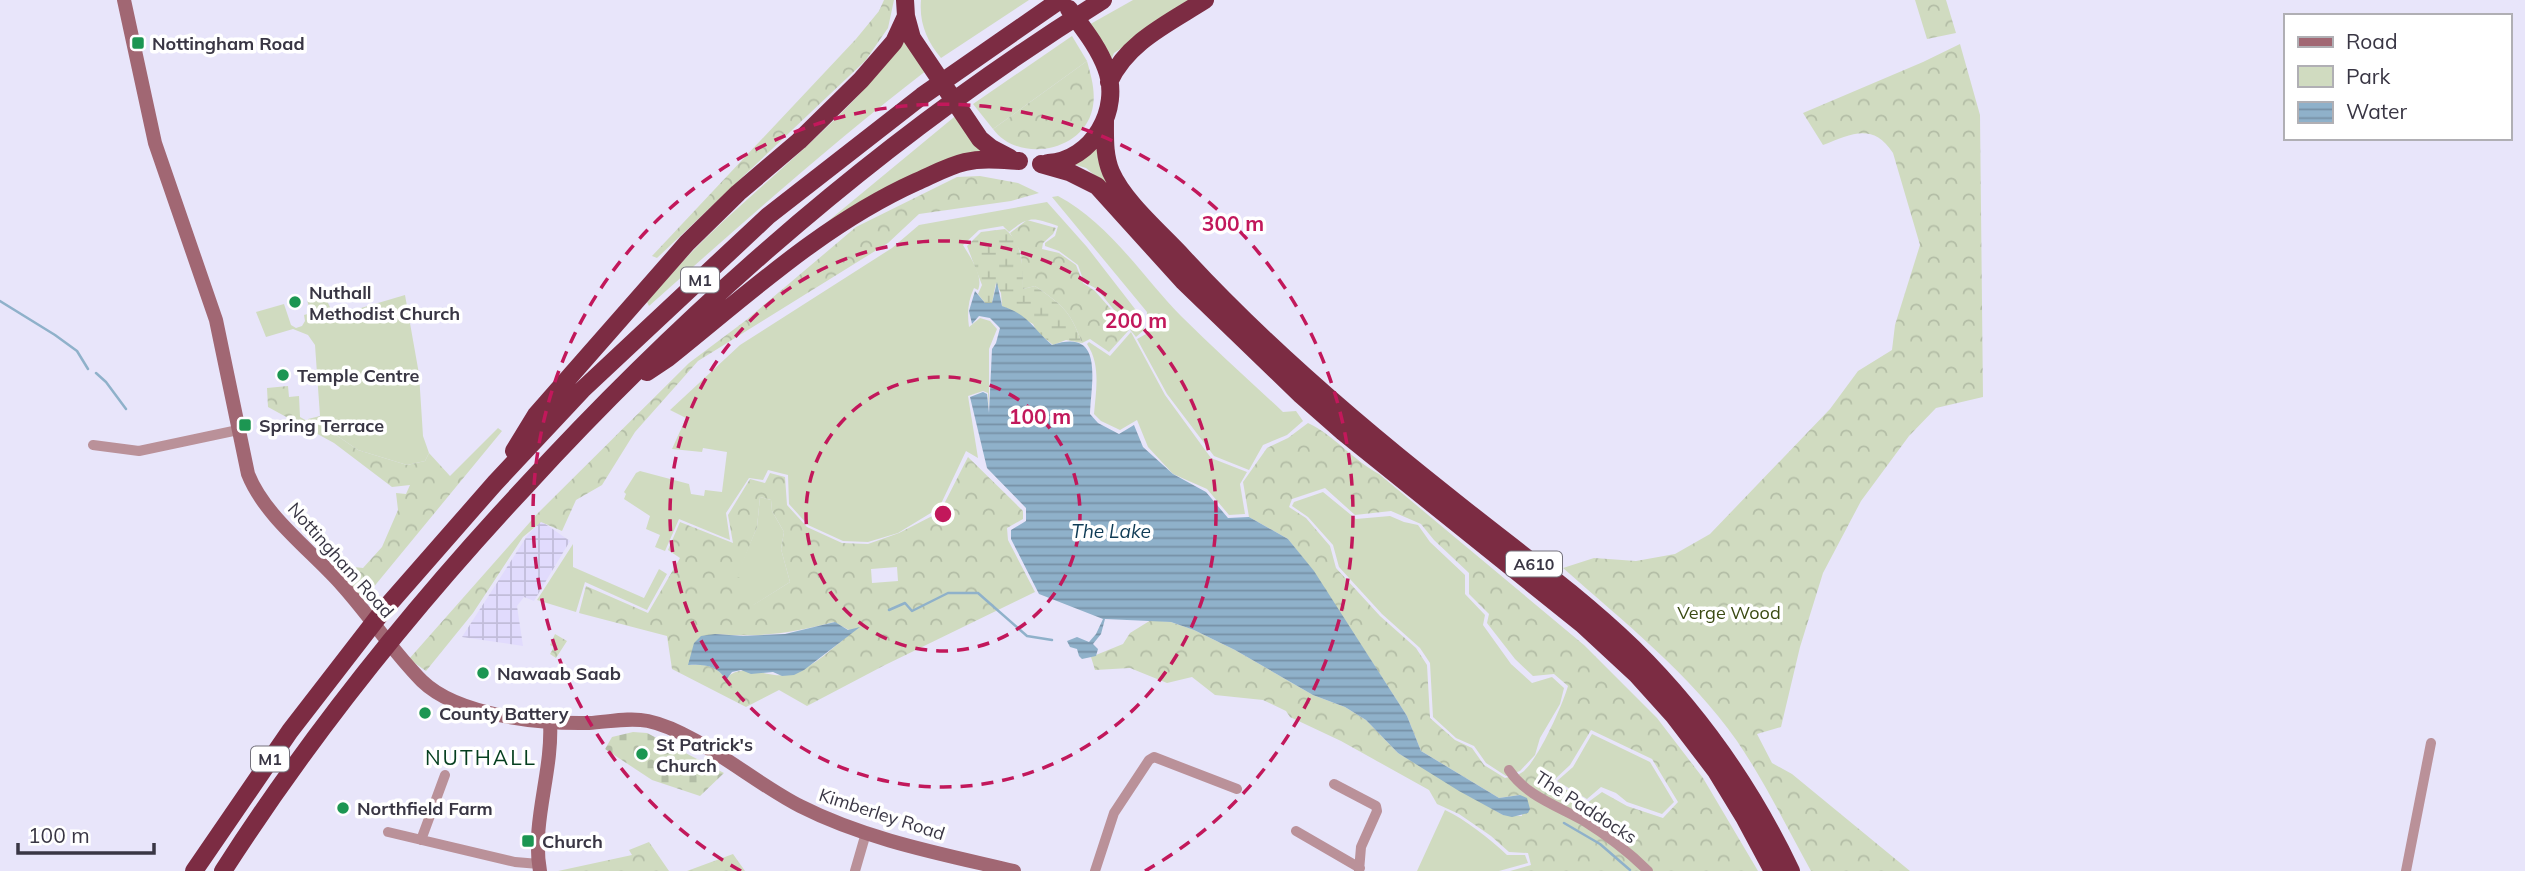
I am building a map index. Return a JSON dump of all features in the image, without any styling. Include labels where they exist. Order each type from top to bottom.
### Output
[{"type":"highway","name":"M1","points":[[194,871],[290,731],[382,612],[495,482],[582,390],[768,216],[922,96],[1062,0]]},
{"type":"highway","points":[[905,8],[909,31],[917,47],[980,139],[999,153],[1019,161],[1041,164],[1057,163],[1080,153],[1090,144],[1105,120],[1109,82],[1106,67],[1062,0]]},
{"type":"highway","points":[[1109,82],[1122,59],[1137,44],[1205,0]]},
{"type":"highway","name":"M1","points":[[223,871],[247,833],[400,629],[494,520],[611,396],[699,311],[788,231],[935,114],[1054,30],[1099,2]]},
{"type":"highway","points":[[495,482],[536,415],[687,243],[738,193],[809,132],[861,80],[894,42],[905,8]]},
{"type":"highway","name":"A610","points":[[1105,120],[1107,158],[1116,181],[1136,206],[1234,310],[1355,422],[1565,589],[1630,645],[1668,683],[1746,787],[1791,871]]},
{"type":"highway","name":"M1","points":[[611,396],[668,358],[813,242],[878,201],[904,187],[965,162],[993,159],[1019,161]]},
{"type":"highway","name":"A610","points":[[1041,164],[1069,172],[1097,186],[1183,281],[1301,395],[1343,432],[1582,624],[1637,675],[1674,716],[1716,771],[1773,871]]},
{"type":"main road","name":"Nottingham Road","points":[[124,0],[155,143],[216,320],[248,474],[258,496],[344,587],[428,687],[443,696],[471,706],[550,722]]},
{"type":"main road","name":"Kimberley Road","points":[[550,722],[636,720],[664,727],[717,755],[797,804],[866,833],[1014,871]]},
{"type":"main road","points":[[539,867],[538,835],[550,764],[550,722]]},
{"type":"street","points":[[93,444],[139,451],[239,430]]},
{"type":"street","points":[[2406,871],[2431,743]]},
{"type":"street","points":[[1095,871],[1114,813],[1149,760],[1154,757],[1237,789]]},
{"type":"street","name":"The Paddocks","points":[[1509,770],[1516,781],[1545,801],[1584,821],[1626,848],[1648,871]]},
{"type":"street","points":[[421,840],[445,775]]},
{"type":"street","points":[[1296,831],[1359,869],[1361,847],[1377,811],[1376,806],[1334,784]]},
{"type":"street","points":[[388,832],[539,867]]},
{"type":"street","points":[[855,871],[866,833]]},
{"type":"shaded area","points":[[541,521],[570,541],[534,601],[524,597],[517,606],[523,646],[462,637],[527,536]]},
{"type":"green space","points":[[884,0],[894,0],[888,28],[865,61],[657,258],[652,256],[856,39],[879,11]]},
{"type":"green space","points":[[921,0],[1029,0],[941,58],[925,31]]},
{"type":"green space","points":[[1133,0],[1194,0],[1114,53],[1109,64],[1085,27]]},
{"type":"green space","points":[[1915,0],[1946,0],[1956,33],[1927,39]]},
{"type":"green space","points":[[1072,36],[1087,61],[993,129],[973,104]]},
{"type":"green space","points":[[906,37],[927,70],[821,156],[649,306],[647,302],[677,267],[846,108],[878,74]]},
{"type":"green space","name":"Verge Wood","points":[[1960,44],[1980,115],[1983,397],[1936,408],[1909,436],[1861,501],[1823,573],[1800,647],[1781,727],[1757,734],[1772,763],[1792,774],[1910,871],[1811,871],[1757,773],[1719,717],[1677,671],[1563,568],[1594,558],[1636,561],[1675,554],[1710,534],[1830,409],[1858,371],[1892,350],[1895,325],[1920,245],[1893,153],[1878,137],[1861,133],[1823,145],[1803,113]]},
{"type":"green space","points":[[1087,61],[1093,88],[1093,107],[1084,127],[1074,137],[1061,145],[1031,149],[1017,146],[993,129]]},
{"type":"green space","points":[[959,113],[986,150],[821,227]]},
{"type":"green space","points":[[1099,140],[1111,189],[1086,168],[1070,163]]},
{"type":"green space","points":[[980,176],[1018,183],[1039,193],[1011,201],[919,214],[888,243],[698,361],[635,432],[602,485],[576,500],[562,531],[541,522],[523,537],[473,613],[426,671],[409,659],[538,513],[689,363],[745,321],[856,227],[957,177]]},
{"type":"green space","points":[[1058,196],[1076,207],[1109,235],[1181,316],[1283,412],[1296,411],[1303,421],[1287,435],[1263,445],[1249,470],[1214,456],[1167,394],[1137,339],[1146,334],[1147,312],[1052,197]]},
{"type":"green space","points":[[1047,202],[1087,247],[1142,318],[1144,330],[1136,337],[1097,289],[1084,282],[1078,265],[1059,251],[1045,246],[1045,243],[1055,236],[1058,226],[1032,220],[1009,232],[1003,226],[979,230],[963,245],[979,279],[978,290],[974,288],[969,302],[969,327],[980,318],[990,321],[997,329],[989,349],[989,410],[988,393],[983,391],[968,396],[978,458],[966,451],[939,508],[898,533],[868,542],[843,541],[808,525],[789,504],[788,475],[768,470],[763,480],[749,478],[726,513],[730,540],[679,519],[665,551],[655,547],[660,535],[646,529],[650,516],[624,499],[624,492],[640,471],[689,484],[691,494],[704,496],[705,490],[722,492],[727,452],[703,448],[702,452],[672,449],[686,418],[670,410],[740,345],[892,248],[919,225]]},
{"type":"green space","points":[[1027,220],[1056,228],[1043,243],[1042,249],[1059,253],[1076,265],[1083,283],[1095,291],[1129,330],[1109,352],[1090,339],[1082,343],[1069,316],[1045,293],[1035,286],[1023,289],[1021,253],[1010,233]]},
{"type":"green space","points":[[1005,229],[1019,249],[1023,289],[1035,286],[1059,304],[1074,323],[1082,343],[1066,340],[1053,345],[1037,332],[1033,324],[1002,306],[1001,293],[996,283],[992,303],[985,303],[978,294],[982,285],[967,246],[981,232]]},
{"type":"green space","points":[[324,294],[334,316],[405,295],[419,374],[423,436],[429,453],[425,461],[407,465],[358,450],[336,435],[320,416],[315,345],[308,335],[293,329],[266,337],[256,312],[284,304],[291,325],[296,328],[302,326],[304,315],[311,313],[307,300]]},
{"type":"green space","points":[[1131,332],[1165,395],[1211,458],[1247,472],[1240,484],[1245,514],[1229,515],[1207,489],[1173,474],[1148,447],[1137,420],[1120,430],[1101,421],[1094,414],[1096,369],[1087,344],[1089,342],[1110,356]]},
{"type":"green space","points":[[288,386],[289,397],[299,396],[300,417],[307,421],[320,416],[336,435],[358,450],[407,465],[425,461],[429,453],[450,476],[498,428],[502,431],[363,600],[337,568],[342,560],[354,567],[363,568],[382,547],[398,510],[396,493],[406,494],[410,485],[392,487],[334,443],[268,407],[267,388]]},
{"type":"green space","points":[[1308,423],[1327,434],[1584,645],[1657,718],[1703,778],[1758,871],[1510,871],[1531,865],[1528,853],[1509,852],[1459,814],[1437,804],[1429,790],[1341,741],[1290,717],[1286,711],[1263,700],[1215,695],[1192,677],[1167,683],[1130,668],[1095,670],[1091,657],[1123,644],[1130,633],[1151,620],[1171,622],[1235,650],[1313,695],[1345,707],[1366,720],[1398,753],[1503,815],[1522,816],[1520,795],[1499,798],[1421,751],[1407,716],[1313,571],[1288,539],[1249,517],[1243,482],[1267,448],[1288,438]],"holes":[[[1325,488],[1355,515],[1391,511],[1421,524],[1469,573],[1469,594],[1489,614],[1487,623],[1515,659],[1533,676],[1554,674],[1568,686],[1541,747],[1521,773],[1505,778],[1484,765],[1472,748],[1455,740],[1430,718],[1427,665],[1416,648],[1380,616],[1336,568],[1330,546],[1306,518],[1289,507],[1292,499]],[[1591,730],[1652,759],[1678,802],[1663,818],[1627,806],[1602,792],[1587,803],[1553,781],[1570,765]]]},
{"type":"green space","points":[[968,457],[1023,511],[1023,519],[1007,528],[1008,540],[1035,592],[807,706],[779,690],[746,707],[672,669],[667,636],[579,613],[586,586],[648,613],[680,558],[668,550],[680,522],[733,543],[728,515],[750,479],[765,483],[770,473],[785,477],[787,505],[807,527],[842,543],[868,544],[899,533],[940,512]],"holes":[[[760,497],[771,500],[772,511],[784,532],[781,549],[790,582],[753,605],[752,580],[737,577],[757,527]],[[897,567],[898,581],[872,583],[871,569]],[[834,622],[849,630],[858,628],[806,668],[786,675],[739,671],[726,679],[710,666],[689,665],[715,634],[761,635]]]},
{"type":"green space","points":[[1323,492],[1356,519],[1390,516],[1418,525],[1430,542],[1465,575],[1465,594],[1485,615],[1483,625],[1511,664],[1532,683],[1552,677],[1564,688],[1560,704],[1540,738],[1535,755],[1520,771],[1506,776],[1486,763],[1474,746],[1456,738],[1433,717],[1430,663],[1420,648],[1382,614],[1339,567],[1333,545],[1308,517],[1292,506],[1294,502]]},
{"type":"green space","points":[[760,497],[771,500],[772,511],[784,532],[781,549],[790,582],[752,606],[736,577],[757,527]]},
{"type":"green space","points":[[573,544],[573,567],[644,598],[659,569],[667,574],[647,610],[585,582],[576,612],[537,600]]},
{"type":"green space","points":[[555,634],[567,641],[556,658],[550,654],[554,647],[550,645]]},
{"type":"green space","points":[[633,732],[647,733],[724,773],[700,796],[652,780],[605,749],[612,737]]},
{"type":"green space","points":[[1592,734],[1650,762],[1674,802],[1662,814],[1627,802],[1616,793],[1601,787],[1587,799],[1557,781],[1573,767]]},
{"type":"green space","points":[[1445,810],[1477,830],[1507,855],[1525,855],[1528,863],[1499,871],[1417,871]]},
{"type":"green space","points":[[649,842],[669,871],[558,871],[632,855],[629,850]]},
{"type":"green space","points":[[733,854],[745,871],[687,871]]},
{"type":"water","name":"The Lake","points":[[997,282],[1002,306],[1024,318],[1052,345],[1069,341],[1088,350],[1092,373],[1090,414],[1098,423],[1119,434],[1134,425],[1143,447],[1173,474],[1206,492],[1228,518],[1249,517],[1288,539],[1314,571],[1407,716],[1421,751],[1499,798],[1520,795],[1527,798],[1530,809],[1528,813],[1512,817],[1503,815],[1459,791],[1398,753],[1366,720],[1345,707],[1313,695],[1235,650],[1194,630],[1171,622],[1105,619],[1101,634],[1093,644],[1098,649],[1096,656],[1082,659],[1077,649],[1070,647],[1067,641],[1077,637],[1089,642],[1103,619],[1039,594],[1011,539],[1011,530],[1026,521],[1026,508],[987,468],[970,397],[983,392],[987,394],[989,413],[992,349],[1000,328],[990,318],[979,316],[972,324],[969,311],[975,291],[985,303],[992,303]]},
{"type":"water","points":[[835,622],[848,630],[860,627],[794,675],[782,676],[773,672],[751,674],[741,670],[732,672],[726,680],[719,671],[710,666],[688,665],[694,643],[701,636],[785,634]]},
{"type":"waterway","points":[[0,301],[77,351],[88,369]]},
{"type":"waterway","points":[[96,373],[126,409]]},
{"type":"waterway","points":[[889,610],[905,603],[912,611],[948,593],[978,593],[1027,636],[1052,640]]},
{"type":"waterway","points":[[1564,823],[1600,844],[1630,870]]},
{"type":"place","name":"Nottingham Road","points":[[138,43]]},
{"type":"place","name":"Nuthall Methodist Church","points":[[295,302]]},
{"type":"place","name":"Temple Centre","points":[[283,375]]},
{"type":"place","name":"Spring Terrace","points":[[245,425]]},
{"type":"place","name":"Nawaab Saab","points":[[483,673]]},
{"type":"place","name":"County Battery","points":[[425,713]]},
{"type":"place","name":"St Patrick's Church","points":[[642,754]]},
{"type":"place","name":"Northfield Farm","points":[[343,808]]},
{"type":"place","name":"Church","points":[[528,841]]},
{"type":"district","name":"NUTHALL","points":[[481,757]]}]
